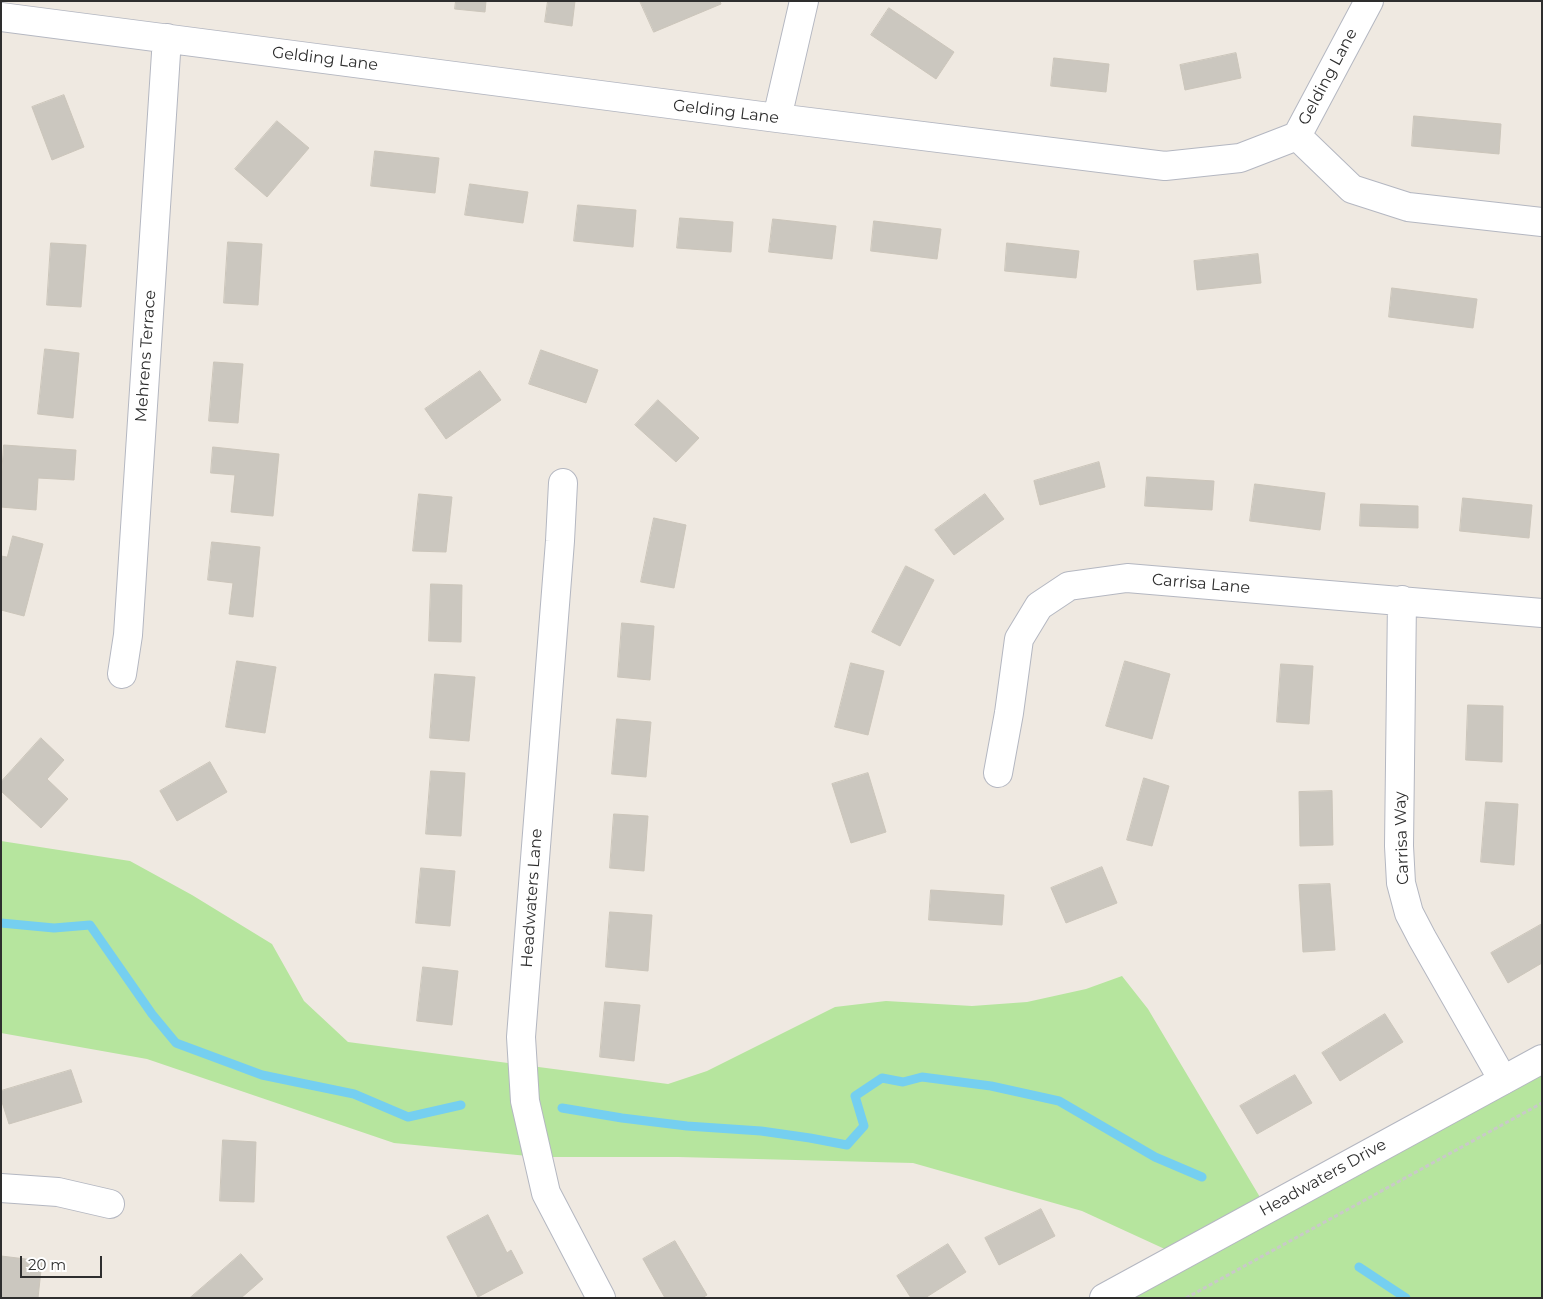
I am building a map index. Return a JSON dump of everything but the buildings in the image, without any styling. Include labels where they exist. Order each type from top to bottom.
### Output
[{"type":"street","points":[[777,118],[804,1]]},
{"type":"street","name":"Gelding Lane","points":[[1,17],[777,118],[1165,166],[1240,158],[1297,136],[1368,1]]},
{"type":"street","name":"Mehrens Terrace","points":[[122,674],[129,625],[167,38]]},
{"type":"street","points":[[1297,136],[1352,189],[1408,207],[1542,222]]},
{"type":"street","name":"Headwaters Lane","points":[[563,483],[521,1037],[526,1101],[546,1193],[601,1298]]},
{"type":"street","name":"Carrisa Lane","points":[[998,773],[1010,714],[1019,639],[1039,606],[1068,586],[1127,578],[1542,612]]},
{"type":"street","name":"Carrisa Way","points":[[1402,600],[1399,846],[1401,883],[1409,913],[1503,1080]]},
{"type":"street","name":"Headwaters Drive","points":[[1104,1298],[1542,1059]]},
{"type":"street","points":[[1,1188],[58,1192],[110,1204]]},
{"type":"path","points":[[1186,1298],[1542,1103]]},
{"type":"green space","points":[[1,841],[130,861],[192,895],[272,944],[304,1001],[348,1042],[668,1084],[707,1071],[835,1007],[886,1001],[972,1006],[1027,1002],[1086,989],[1122,976],[1148,1009],[1267,1209],[1542,1059],[1542,1298],[1104,1298],[1180,1256],[1082,1211],[913,1163],[678,1157],[538,1157],[394,1143],[147,1059],[1,1033]]},
{"type":"waterway","points":[[1,923],[54,928],[90,925],[152,1014],[176,1043],[262,1075],[354,1094],[408,1117],[461,1105]]},
{"type":"waterway","points":[[562,1108],[687,1126],[761,1131],[847,1145],[864,1126],[855,1096],[882,1078],[903,1082],[922,1077],[991,1086],[1059,1101],[1155,1157],[1202,1177]]},
{"type":"waterway","points":[[1359,1267],[1406,1298]]}]
